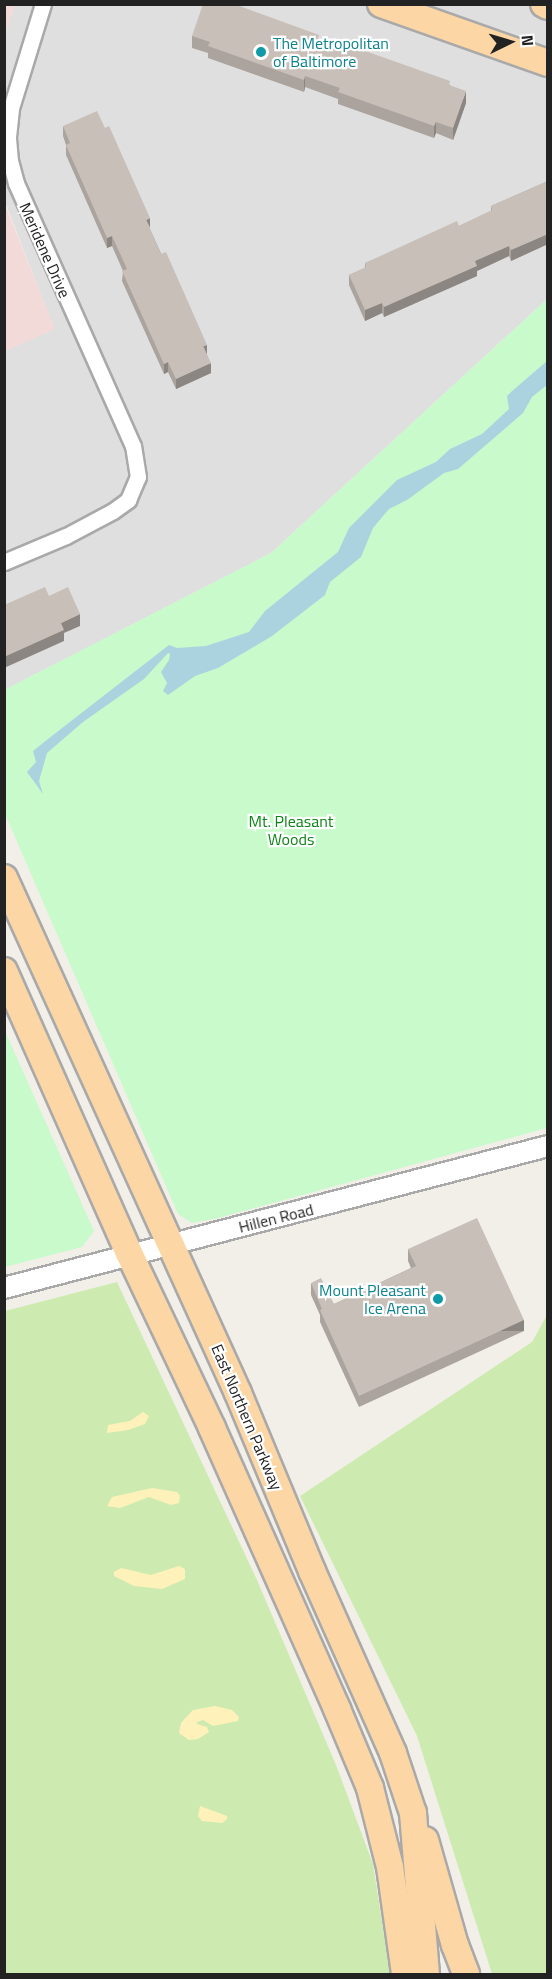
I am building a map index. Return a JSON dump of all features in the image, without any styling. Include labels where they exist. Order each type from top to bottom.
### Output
[{"type":"main road","points":[[381,4],[548,63]]},
{"type":"main road","name":"East Northern Parkway","points":[[4,878],[238,1393],[312,1571],[393,1753],[413,1813],[426,1974]]},
{"type":"main road","points":[[4,972],[130,1255],[212,1428],[370,1788],[390,1867],[405,1974]]},
{"type":"main road","points":[[413,1813],[426,1842],[451,1934],[466,1974]]},
{"type":"street","name":"Meridene Drive","points":[[4,562],[66,536],[104,516],[128,500],[138,477],[138,464],[133,446],[16,183],[10,161],[8,137],[11,108],[43,4]]},
{"type":"street","name":"Hillen Road","points":[[4,1288],[548,1146]]},
{"type":"shaded area","points":[[4,5],[15,5],[5,35]]},
{"type":"shaded area","points":[[15,5],[547,5],[547,299],[271,553],[5,690],[5,351],[54,328],[5,202],[4,35]]},
{"type":"shaded area","points":[[4,202],[55,329],[5,351],[4,351]]},
{"type":"green space","name":"Mt. Pleasant Woods","points":[[547,299],[547,1128],[218,1218],[192,1223],[178,1214],[5,814],[4,690],[271,553]]},
{"type":"green space","points":[[5,1031],[94,1231],[82,1247],[5,1267]]},
{"type":"green space","points":[[117,1282],[257,1580],[336,1765],[373,1864],[390,1974],[5,1974],[5,1311]]},
{"type":"green space","points":[[547,1315],[547,1974],[492,1974],[417,1736],[300,1496],[532,1342]]},
{"type":"sand","points":[[143,1412],[149,1416],[145,1424],[128,1430],[107,1433],[108,1425],[130,1421]]},
{"type":"sand","points":[[152,1488],[177,1492],[180,1496],[179,1503],[171,1505],[149,1497],[120,1508],[107,1506],[112,1497]]},
{"type":"sand","points":[[179,1566],[185,1569],[185,1579],[162,1589],[134,1586],[114,1576],[114,1572],[121,1568],[151,1575]]},
{"type":"sand","points":[[215,1706],[232,1710],[239,1717],[238,1721],[213,1726],[203,1720],[197,1722],[207,1727],[209,1732],[198,1739],[189,1740],[179,1733],[181,1723],[193,1710]]},
{"type":"sand","points":[[200,1806],[227,1816],[227,1819],[222,1823],[202,1821],[198,1816]]},
{"type":"water","points":[[547,361],[547,385],[532,397],[523,413],[458,469],[444,473],[407,500],[389,509],[373,528],[361,557],[330,582],[325,595],[272,636],[218,668],[195,676],[168,695],[163,691],[167,683],[161,672],[169,660],[170,654],[168,653],[144,679],[83,722],[47,753],[39,781],[43,794],[27,772],[36,762],[33,751],[169,645],[177,648],[206,646],[249,632],[265,611],[338,552],[349,528],[397,480],[436,462],[450,449],[482,434],[509,409],[507,396]]},
{"type":"building","points":[[203,4],[234,4],[319,35],[318,39],[353,51],[354,47],[450,81],[449,85],[466,91],[453,128],[436,122],[434,126],[338,92],[340,88],[305,76],[304,80],[208,46],[210,42],[192,36]]},
{"type":"building","points":[[97,111],[105,128],[109,126],[150,218],[146,220],[161,254],[166,252],[207,345],[203,346],[211,363],[176,379],[168,362],[164,364],[122,271],[127,269],[112,236],[107,238],[66,145],[70,143],[63,126]]},
{"type":"building","points":[[548,181],[548,234],[511,250],[509,246],[475,261],[477,266],[384,307],[382,303],[365,310],[349,275],[366,267],[365,263],[457,221],[459,226],[492,210],[491,206]]},
{"type":"building","points":[[45,587],[49,596],[68,587],[80,614],[61,623],[64,630],[4,657],[4,605]]},
{"type":"building","name":"Mount Pleasant Ice Arena","points":[[477,1218],[524,1320],[359,1396],[320,1310],[322,1309],[311,1283],[321,1278],[334,1304],[416,1266],[408,1249]]},
{"type":"place","name":"The Metropolitan of Baltimore","points":[[261,52]]},
{"type":"place","name":"Mount Pleasant Ice Arena","points":[[438,1299]]}]
